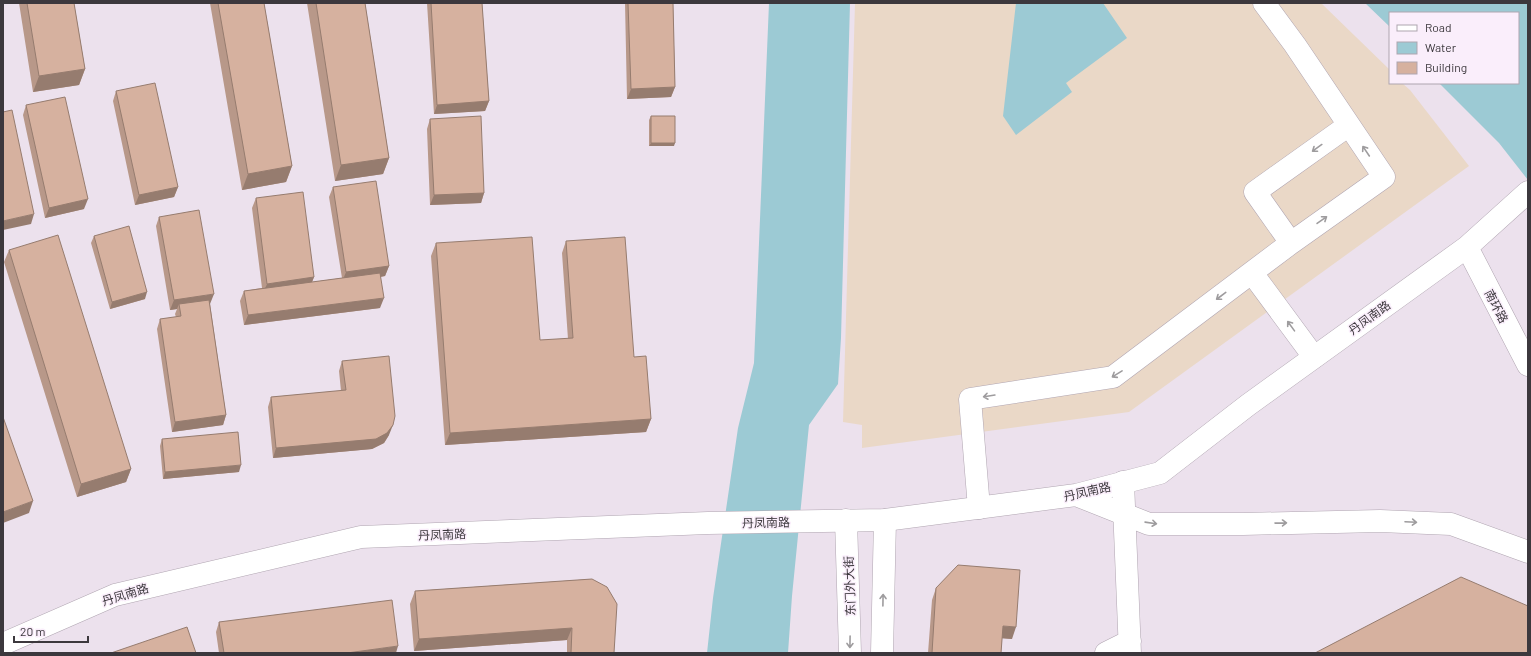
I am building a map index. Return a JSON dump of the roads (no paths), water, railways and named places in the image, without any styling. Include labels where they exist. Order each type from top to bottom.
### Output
[{"type":"main road","points":[[979,508],[970,399],[1113,377],[1291,243],[1384,177],[1295,45],[1264,3]]},
{"type":"main road","points":[[1291,243],[1255,192],[1349,125]]},
{"type":"main road","name":"丹凤南路","points":[[3,644],[115,595],[361,537],[708,523],[884,520],[1076,495],[1160,472],[1248,405],[1467,247],[1521,198]]},
{"type":"main road","name":"南环路","points":[[1467,247],[1528,365]]},
{"type":"main road","points":[[1252,273],[1314,357]]},
{"type":"main road","points":[[1106,653],[1130,647],[1123,482]]},
{"type":"main road","points":[[1076,495],[1149,524],[1243,524],[1380,521],[1451,524],[1528,552]]},
{"type":"main road","name":"东门外大街","points":[[846,520],[850,653]]},
{"type":"main road","points":[[882,653],[884,520]]},
{"type":"water","points":[[769,3],[850,3],[841,338],[838,384],[809,425],[792,596],[788,653],[707,653],[713,598],[738,428],[754,363]]},
{"type":"water","points":[[1016,3],[1103,3],[1127,38],[1066,83],[1072,92],[1016,135],[1003,116]]},
{"type":"water","points":[[1365,3],[1528,3],[1528,180],[1499,143],[1440,84],[1519,84],[1519,12],[1389,12],[1389,26]]}]
